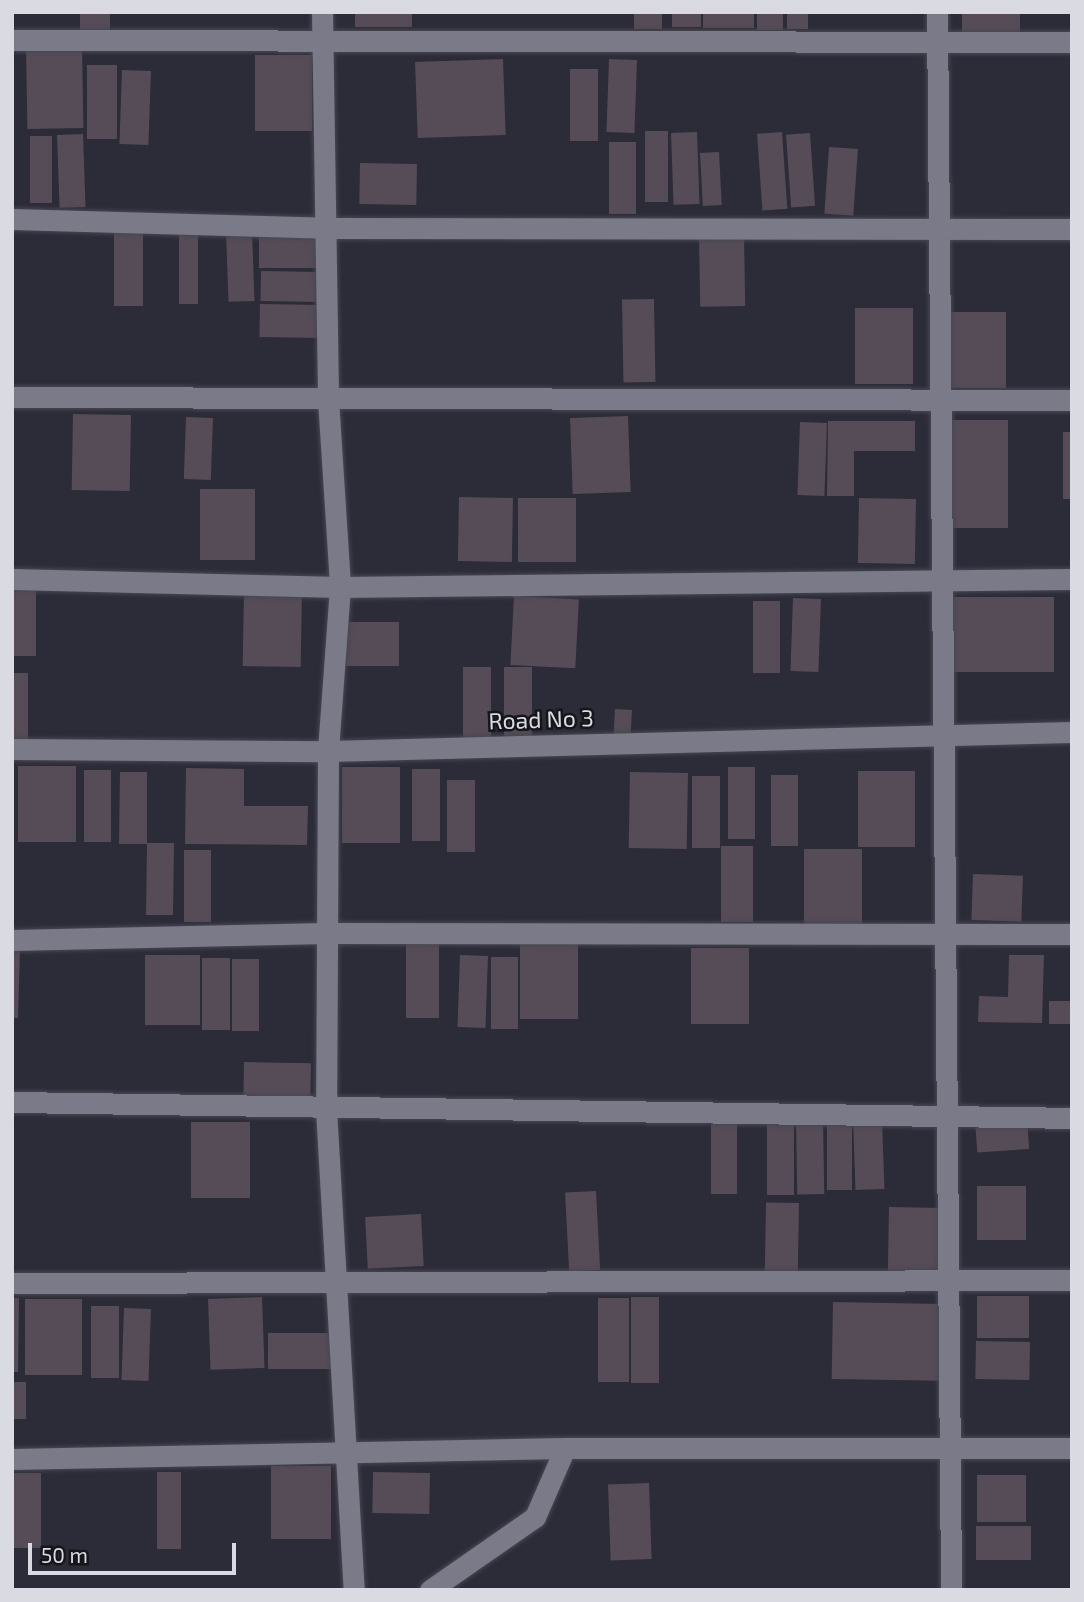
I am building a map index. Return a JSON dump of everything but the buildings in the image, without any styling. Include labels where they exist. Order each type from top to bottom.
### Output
[{"type":"street","points":[[322,12],[328,399],[340,587],[328,751],[326,1109],[338,1281],[343,1452],[354,1590]]},
{"type":"street","points":[[937,12],[951,1590]]},
{"type":"street","points":[[12,40],[322,44],[937,37],[1072,43]]},
{"type":"street","points":[[12,219],[326,228],[939,232],[1072,229]]},
{"type":"street","points":[[12,397],[1072,400]]},
{"type":"street","points":[[12,579],[340,587],[941,578],[1072,579]]},
{"type":"street","name":"Road No 3","points":[[12,749],[328,751],[943,734],[1072,733]]},
{"type":"street","points":[[12,940],[325,933],[1072,934]]},
{"type":"street","points":[[12,1102],[326,1109],[1072,1118]]},
{"type":"street","points":[[12,1283],[338,1281],[947,1284],[1072,1280]]},
{"type":"street","points":[[430,1590],[535,1517],[565,1448]]},
{"type":"street","points":[[12,1459],[565,1448],[1072,1448]]}]
